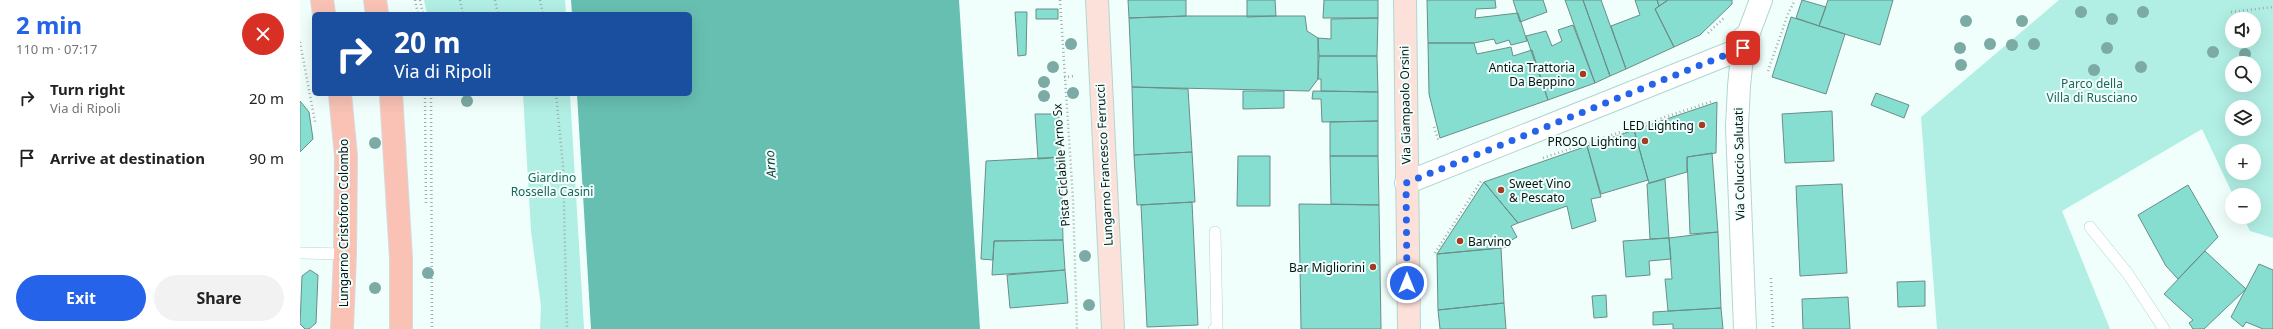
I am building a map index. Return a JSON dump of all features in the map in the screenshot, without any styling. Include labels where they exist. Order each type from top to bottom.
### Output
[{"type":"main road","points":[[322,0],[324,12]]},
{"type":"main road","points":[[374,0],[377,12]]},
{"type":"main road","name":"Lungarno Cristoforo Colombo","points":[[340,96],[346,156],[346,254],[342,329]]},
{"type":"main road","points":[[391,96],[400,258],[401,329]]},
{"type":"street","name":"Lungarno Francesco Ferrucci","points":[[1097,0],[1113,329]]},
{"type":"street","name":"Via Giampaolo Orsini","points":[[1405,0],[1408,329]]},
{"type":"street","name":"Via Coluccio Salutati","points":[[1745,329],[1737,126],[1738,86],[1748,0]]},
{"type":"street","points":[[1406,183],[1743,48],[1761,0]]},
{"type":"lane","points":[[2090,226],[2128,274],[2164,329]]},
{"type":"lane","points":[[1214,329],[1217,327],[1215,232]]},
{"type":"lane","points":[[300,253],[346,254]]},
{"type":"path","points":[[415,0],[418,12]]},
{"type":"path","points":[[420,0],[423,12]]},
{"type":"path","points":[[460,0],[463,12]]},
{"type":"path","points":[[495,0],[498,12]]},
{"type":"path","points":[[540,0],[543,12]]},
{"type":"path","name":"Pista Ciclabile Arno Sx","points":[[1060,0],[1073,199],[1077,329]]},
{"type":"path","points":[[1768,73],[1788,14],[1795,0]]},
{"type":"path","points":[[2231,12],[2273,7]]},
{"type":"path","points":[[300,42],[316,126]]},
{"type":"path","points":[[431,96],[432,329]]},
{"type":"path","points":[[556,96],[563,166],[567,329]]},
{"type":"path","points":[[1536,160],[1718,98]]},
{"type":"path","points":[[1434,253],[1484,178]]},
{"type":"path","points":[[1771,273],[1773,329]]},
{"type":"green space","points":[[424,0],[565,0],[566,12],[427,12]]},
{"type":"green space","name":"Parco della Villa di Rusciano","points":[[2059,0],[2273,0],[2273,238],[2250,231],[2246,224],[2261,224],[2261,188],[2230,188],[2226,180],[2261,180],[2261,144],[2225,144],[2225,178],[2202,129],[2062,211],[2110,329],[1937,329],[1921,117]]},
{"type":"green space","name":"Giardino Rossella Casini","points":[[523,96],[570,96],[584,329],[540,329],[541,306],[531,231]]},
{"type":"water","name":"Arno","points":[[571,0],[959,0],[980,329],[591,329],[577,96],[692,96],[692,12],[572,12]]},
{"type":"building","points":[[1128,0],[1186,0],[1186,16],[1129,18]]},
{"type":"building","points":[[1247,0],[1275,0],[1276,16],[1247,17]]},
{"type":"building","points":[[1324,0],[1378,0],[1378,18],[1323,18]]},
{"type":"building","points":[[1427,0],[1495,0],[1496,8],[1476,9],[1475,18],[1518,13],[1527,41],[1511,45],[1509,40],[1496,44],[1494,39],[1474,43],[1428,43]]},
{"type":"building","points":[[1513,0],[1543,0],[1547,12],[1520,22]]},
{"type":"building","points":[[1565,0],[1583,0],[1610,76],[1595,83]]},
{"type":"building","points":[[1583,0],[1601,0],[1626,69],[1610,76]]},
{"type":"building","points":[[1635,0],[1657,0],[1659,6],[1655,9],[1674,47],[1626,69],[1611,26],[1640,15]]},
{"type":"building","points":[[1657,0],[1668,0],[1659,6]]},
{"type":"building","points":[[1668,0],[1732,0],[1732,4],[1700,35],[1674,47],[1655,9]]},
{"type":"building","points":[[1802,0],[1826,7],[1819,26],[1796,18]]},
{"type":"building","points":[[1828,0],[1893,0],[1880,45],[1819,26]]},
{"type":"building","points":[[1036,9],[1058,9],[1058,19],[1036,19]]},
{"type":"building","points":[[1015,12],[1027,12],[1026,55],[1018,56]]},
{"type":"building","points":[[1186,16],[1305,16],[1307,31],[1318,38],[1318,79],[1309,91],[1132,87],[1129,18]]},
{"type":"building","points":[[1791,17],[1845,34],[1826,94],[1772,77]]},
{"type":"building","points":[[1378,18],[1377,56],[1319,56],[1318,38],[1331,39],[1331,19]]},
{"type":"building","points":[[1573,25],[1595,83],[1548,100],[1526,36],[1546,31],[1552,46],[1562,41],[1558,30]]},
{"type":"building","points":[[1428,43],[1474,43],[1477,54],[1511,47],[1513,56],[1532,50],[1548,100],[1440,138],[1429,94]]},
{"type":"building","points":[[1319,56],[1377,56],[1378,92],[1321,91],[1321,79],[1318,79]]},
{"type":"building","points":[[1132,87],[1188,89],[1192,152],[1134,155]]},
{"type":"building","points":[[1243,91],[1284,91],[1284,108],[1243,109]]},
{"type":"building","points":[[1313,91],[1378,92],[1378,121],[1322,122],[1321,99],[1312,99]]},
{"type":"building","points":[[1876,93],[1909,105],[1904,118],[1871,105]]},
{"type":"building","points":[[300,101],[309,112],[313,139],[300,152]]},
{"type":"building","points":[[1717,102],[1716,153],[1687,157],[1687,172],[1649,183],[1634,130]]},
{"type":"building","points":[[1832,111],[1834,161],[1785,163],[1782,114]]},
{"type":"building","points":[[1035,114],[1059,114],[1061,157],[1038,159]]},
{"type":"building","points":[[1378,121],[1378,156],[1330,156],[1330,122]]},
{"type":"building","points":[[1634,130],[1648,180],[1601,194],[1587,146]]},
{"type":"building","points":[[1587,146],[1601,197],[1591,199],[1596,221],[1572,229],[1567,206],[1518,223],[1484,182]]},
{"type":"building","points":[[1192,152],[1195,202],[1137,205],[1134,155]]},
{"type":"building","points":[[1712,153],[1718,232],[1690,234],[1687,157]]},
{"type":"building","points":[[1238,156],[1270,156],[1270,206],[1237,206]]},
{"type":"building","points":[[1330,156],[1378,156],[1379,205],[1331,204]]},
{"type":"building","points":[[1061,157],[1063,240],[994,241],[993,260],[981,259],[986,161]]},
{"type":"building","points":[[1665,179],[1669,238],[1650,239],[1647,184]]},
{"type":"building","points":[[1484,182],[1518,223],[1511,226],[1517,237],[1508,242],[1510,247],[1437,254]]},
{"type":"building","points":[[1842,184],[1847,273],[1800,276],[1796,186]]},
{"type":"building","points":[[2188,185],[2218,237],[2178,279],[2166,266],[2138,215]]},
{"type":"building","points":[[1192,202],[1198,325],[1147,327],[1141,205]]},
{"type":"building","points":[[1299,204],[1379,205],[1381,329],[1301,329]]},
{"type":"building","points":[[1718,232],[1721,308],[1668,311],[1665,279],[1672,279],[1669,238]]},
{"type":"building","points":[[1669,238],[1671,259],[1649,261],[1650,275],[1626,277],[1623,241]]},
{"type":"building","points":[[1063,240],[1065,270],[992,275],[994,241]]},
{"type":"building","points":[[1501,248],[1504,303],[1438,310],[1437,254]]},
{"type":"building","points":[[2205,251],[2246,289],[2204,329],[2193,329],[2189,323],[2193,320],[2164,294]]},
{"type":"building","points":[[2259,264],[2273,270],[2273,329],[2263,329],[2246,322],[2243,327],[2231,317]]},
{"type":"building","points":[[310,270],[318,275],[316,323],[309,329],[305,329],[300,324],[302,276]]},
{"type":"building","points":[[1065,270],[1068,303],[1010,308],[1007,275]]},
{"type":"building","points":[[1925,281],[1925,306],[1898,307],[1897,282]]},
{"type":"building","points":[[1606,295],[1607,317],[1594,318],[1592,296]]},
{"type":"building","points":[[1848,297],[1850,329],[1803,329],[1802,299]]},
{"type":"building","points":[[1504,303],[1506,329],[1440,329],[1438,310]]},
{"type":"building","points":[[1721,308],[1723,329],[1673,329],[1673,324],[1653,325],[1653,312]]},
{"type":"place","name":"Antica Trattoria Da Beppino","points":[[1583,74]]},
{"type":"place","name":"LED Lighting","points":[[1702,125]]},
{"type":"place","name":"PROSO Lighting","points":[[1645,141]]},
{"type":"place","name":"Sweet Vino & Pescato","points":[[1501,190]]},
{"type":"place","name":"Barvino","points":[[1460,241]]},
{"type":"place","name":"Bar Migliorini","points":[[1373,267]]},
{"type":"route","points":[[1407,283],[1406,183],[1743,48]]}]
